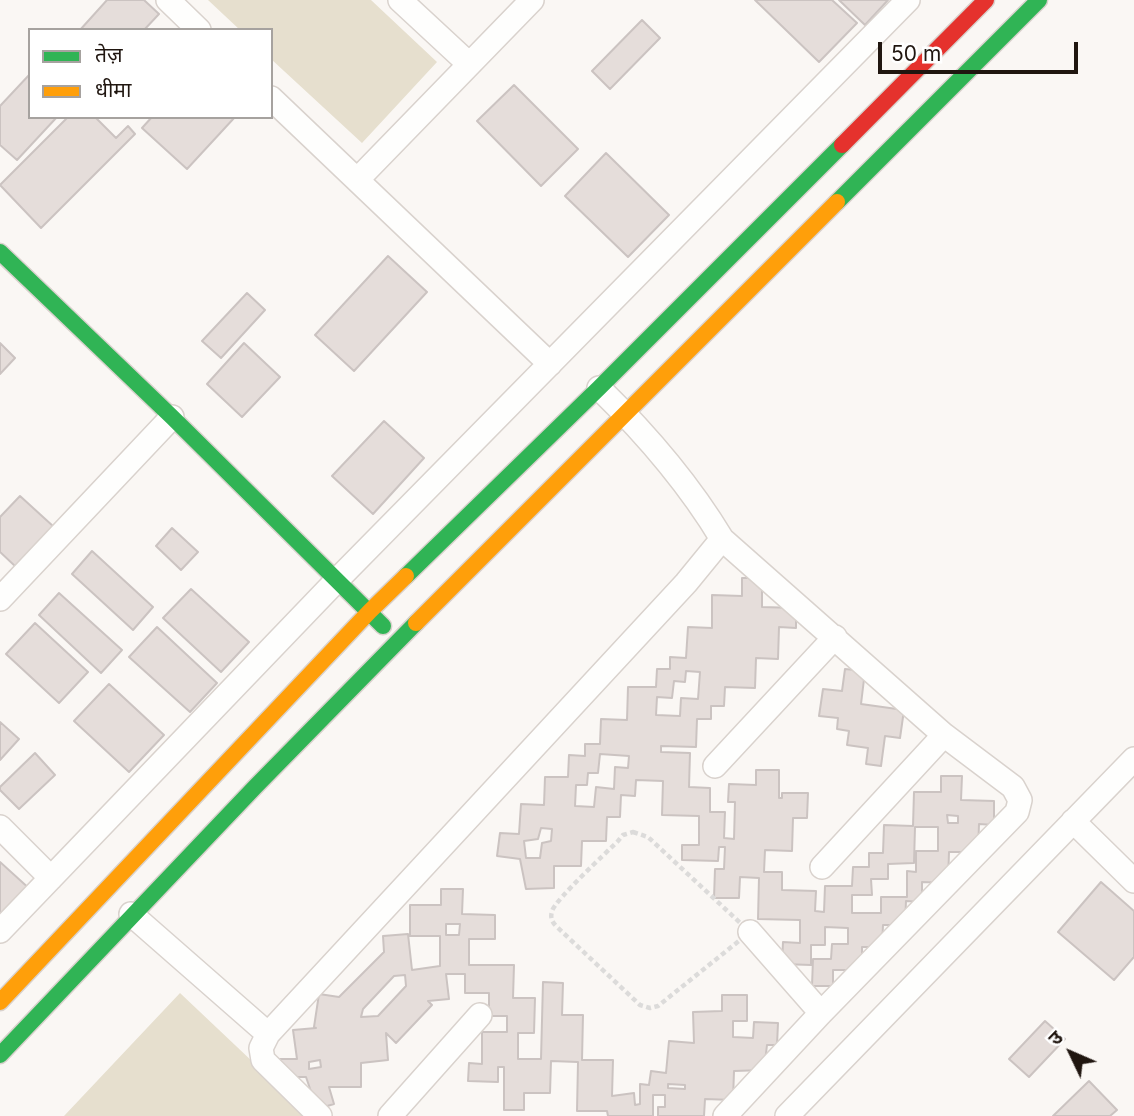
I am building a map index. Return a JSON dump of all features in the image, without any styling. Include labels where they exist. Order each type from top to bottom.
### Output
[{"type":"street","points":[[168,0],[197,28]]},
{"type":"street","points":[[400,0],[469,64]]},
{"type":"street","points":[[357,180],[531,0]]},
{"type":"street","points":[[0,931],[337,580],[908,0]]},
{"type":"street","points":[[0,1002],[370,611],[599,388],[986,0]]},
{"type":"street","points":[[0,1055],[131,914],[1039,0]]},
{"type":"street","points":[[273,100],[550,364]]},
{"type":"street","points":[[0,252],[370,611],[398,643]]},
{"type":"street","points":[[599,388],[626,414],[703,508],[722,539],[944,735],[1018,793],[1020,808],[725,1116]]},
{"type":"street","points":[[0,599],[172,417]]},
{"type":"street","points":[[320,1116],[263,1060],[261,1048],[268,1034],[685,583],[722,539]]},
{"type":"street","points":[[715,766],[835,637]]},
{"type":"street","points":[[822,867],[944,735]]},
{"type":"street","points":[[787,1116],[1134,759]]},
{"type":"street","points":[[1073,821],[1134,881]]},
{"type":"street","points":[[0,827],[51,878]]},
{"type":"street","points":[[131,914],[268,1034]]},
{"type":"street","points":[[750,932],[821,1013]]},
{"type":"street","points":[[390,1116],[480,1015]]},
{"type":"path","points":[[633,832],[649,837],[750,932],[658,1006],[650,1009],[640,1005],[557,927],[552,922],[551,914],[560,900],[618,841],[633,832]]},
{"type":"shaded area","points":[[208,0],[371,0],[437,62],[362,143],[273,61],[273,28],[238,28]]},
{"type":"shaded area","points":[[180,993],[310,1116],[64,1116]]},
{"type":"building","points":[[107,0],[144,0],[159,14],[146,28],[82,28]]},
{"type":"building","points":[[755,0],[832,0],[857,23],[819,62]]},
{"type":"building","points":[[839,0],[888,0],[865,25]]},
{"type":"building","points":[[642,20],[660,38],[610,89],[592,71]]},
{"type":"building","points":[[28,76],[28,119],[55,119],[17,160],[0,145],[0,106]]},
{"type":"building","points":[[514,85],[578,149],[541,186],[477,121]]},
{"type":"building","points":[[66,119],[97,119],[116,138],[128,126],[135,134],[41,228],[0,185]]},
{"type":"building","points":[[150,119],[233,119],[187,169],[142,128]]},
{"type":"building","points":[[606,153],[669,215],[628,257],[565,196]]},
{"type":"building","points":[[388,256],[427,292],[354,371],[315,335]]},
{"type":"building","points":[[247,293],[265,310],[221,358],[202,341]]},
{"type":"building","points":[[0,343],[15,358],[0,374]]},
{"type":"building","points":[[244,343],[280,377],[242,417],[207,384]]},
{"type":"building","points":[[384,421],[424,458],[373,514],[332,476]]},
{"type":"building","points":[[20,496],[54,527],[16,567],[0,552],[0,517]]},
{"type":"building","points":[[172,528],[198,552],[181,570],[156,546]]},
{"type":"building","points":[[92,551],[153,607],[133,630],[72,574]]},
{"type":"building","points":[[742,578],[762,578],[762,607],[796,608],[796,628],[779,627],[778,659],[756,658],[755,688],[725,687],[724,706],[711,706],[711,719],[697,719],[696,747],[661,746],[661,752],[690,753],[689,787],[710,788],[710,812],[725,812],[724,838],[734,839],[735,802],[728,802],[729,784],[756,785],[756,770],[779,770],[779,798],[782,798],[782,793],[808,793],[807,818],[793,818],[792,851],[765,850],[764,872],[782,872],[782,890],[816,891],[815,911],[824,912],[825,886],[852,886],[853,867],[869,867],[869,853],[883,853],[884,825],[913,826],[914,792],[941,792],[941,776],[962,776],[961,800],[994,801],[994,825],[979,824],[978,852],[949,852],[948,883],[922,882],[922,902],[906,901],[905,925],[883,925],[882,947],[862,947],[862,970],[833,970],[833,986],[812,986],[813,959],[831,959],[832,944],[848,944],[848,928],[825,927],[825,945],[811,945],[811,965],[782,964],[783,942],[800,943],[800,920],[758,919],[759,878],[740,877],[739,898],[714,898],[715,869],[724,869],[725,847],[719,847],[718,861],[682,860],[682,845],[699,845],[699,816],[662,815],[663,781],[636,780],[635,796],[621,795],[620,817],[607,817],[606,841],[582,841],[581,866],[554,866],[554,888],[526,889],[520,859],[497,856],[500,833],[519,834],[521,804],[544,805],[545,777],[568,777],[569,755],[585,756],[585,744],[600,744],[601,719],[627,720],[628,687],[656,687],[657,669],[670,669],[670,657],[686,658],[688,627],[712,628],[712,595],[742,596]],"holes":[[[686,671],[700,672],[698,699],[681,698],[680,716],[656,715],[657,697],[672,698],[674,681],[685,682]],[[600,754],[629,756],[628,768],[615,767],[614,789],[596,787],[594,807],[575,806],[576,785],[587,785],[588,773],[598,773]],[[947,815],[958,816],[958,823],[948,823]],[[915,827],[938,827],[938,851],[916,851],[916,872],[907,871],[907,897],[881,897],[881,913],[852,913],[852,895],[872,895],[871,879],[888,879],[888,864],[914,863]],[[541,828],[552,829],[551,841],[542,843],[540,858],[526,858],[524,841],[538,839]]]},
{"type":"building","points":[[191,589],[249,642],[221,672],[163,618]]},
{"type":"building","points":[[59,593],[122,650],[101,673],[39,615]]},
{"type":"building","points":[[35,623],[88,672],[59,703],[6,654]]},
{"type":"building","points":[[157,627],[217,683],[190,712],[129,657]]},
{"type":"building","points":[[845,669],[865,671],[861,704],[904,710],[900,738],[885,736],[881,766],[866,764],[868,748],[847,745],[849,731],[837,729],[838,718],[819,716],[823,689],[842,691]]},
{"type":"building","points":[[109,684],[164,735],[129,772],[74,721]]},
{"type":"building","points":[[0,722],[19,739],[0,760]]},
{"type":"building","points":[[35,753],[55,775],[19,809],[0,787]]},
{"type":"building","points":[[0,862],[32,891],[0,925]]},
{"type":"building","points":[[1101,882],[1134,911],[1134,957],[1114,980],[1058,932]]},
{"type":"building","points":[[441,889],[463,889],[462,914],[495,915],[495,939],[469,939],[469,965],[514,965],[513,998],[535,998],[534,1033],[518,1033],[518,1059],[541,1059],[543,982],[563,983],[562,1015],[583,1015],[582,1060],[613,1060],[612,1096],[634,1093],[635,1105],[640,1104],[640,1084],[649,1085],[651,1071],[666,1073],[669,1041],[694,1043],[693,1012],[722,1011],[722,995],[747,995],[747,1021],[733,1021],[733,1037],[753,1038],[754,1022],[778,1023],[777,1045],[767,1045],[764,1070],[734,1071],[733,1100],[705,1099],[704,1116],[658,1116],[658,1107],[665,1107],[665,1095],[653,1095],[653,1116],[608,1116],[607,1111],[577,1111],[578,1062],[551,1061],[550,1093],[524,1093],[524,1110],[504,1110],[504,1067],[498,1067],[498,1082],[468,1081],[469,1063],[482,1064],[482,1032],[507,1032],[507,1016],[489,1016],[489,993],[465,993],[465,974],[446,974],[449,999],[428,1001],[432,1005],[396,1043],[386,1033],[388,1060],[361,1063],[361,1087],[329,1087],[334,1104],[317,1109],[306,1077],[280,1077],[280,1059],[297,1059],[293,1030],[316,1028],[319,994],[339,997],[384,952],[383,936],[408,934],[412,970],[440,966],[440,936],[410,936],[410,905],[441,905]],"holes":[[[446,924],[460,924],[459,935],[446,935]],[[405,975],[406,986],[378,1016],[361,1017],[363,1009],[394,976]],[[320,1060],[321,1067],[309,1069],[309,1062]],[[668,1084],[685,1085],[685,1089],[668,1088]]]},
{"type":"building","points":[[1045,1021],[1065,1039],[1029,1077],[1009,1059]]},
{"type":"building","points":[[1089,1081],[1117,1110],[1110,1116],[1053,1116]]},
{"type":"traffic: fast","points":[[837,202],[1039,0]]},
{"type":"traffic: fast","points":[[406,576],[842,145]]},
{"type":"traffic: fast","points":[[0,252],[172,417],[383,626]]},
{"type":"traffic: fast","points":[[0,1055],[255,787],[416,623]]},
{"type":"traffic: slow","points":[[416,623],[837,202]]},
{"type":"traffic: slow","points":[[0,1002],[406,576]]},
{"type":"traffic: jam","points":[[842,145],[986,0]]}]
